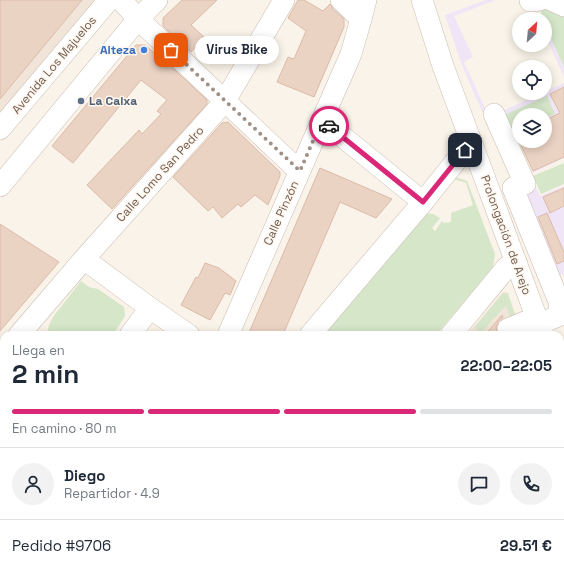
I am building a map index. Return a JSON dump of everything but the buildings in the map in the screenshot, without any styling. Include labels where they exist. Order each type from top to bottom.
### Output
[{"type":"street","name":"Avenida Los Majuelos","points":[[0,129],[109,0]]},
{"type":"street","points":[[121,0],[138,19],[300,171]]},
{"type":"street","points":[[0,186],[138,19],[157,0]]},
{"type":"street","name":"Calle Lomo San Pedro","points":[[22,331],[84,259],[225,101],[284,0]]},
{"type":"street","points":[[341,0],[363,9]]},
{"type":"street","name":"Prolongación de Arejo","points":[[422,0],[443,66],[540,325]]},
{"type":"street","points":[[550,0],[564,6]]},
{"type":"street","name":"Calle Pinzón","points":[[230,331],[351,54],[363,9]]},
{"type":"street","points":[[494,114],[525,184],[513,188],[560,304],[558,316],[540,325],[508,329]]},
{"type":"street","points":[[322,120],[423,202]]},
{"type":"street","points":[[313,331],[472,142]]},
{"type":"street","points":[[84,259],[183,331]]},
{"type":"street","points":[[454,331],[507,267],[517,264]]},
{"type":"street","points":[[133,331],[150,308]]},
{"type":"shaded area","points":[[0,0],[98,0],[0,116]]},
{"type":"shaded area","points":[[486,0],[496,0],[454,16],[473,57],[464,62],[489,117],[527,100],[552,100],[552,98],[560,113],[552,117],[555,114],[552,114],[552,108],[512,108],[512,115],[504,115],[512,132],[512,148],[520,148],[531,172],[564,157],[530,174],[540,196],[564,186],[564,188],[543,197],[550,213],[564,206],[564,274],[558,276],[518,186],[476,98],[462,65],[445,15]]},
{"type":"shaded area","points":[[552,40],[564,67],[564,77],[552,50]]},
{"type":"shaded area","points":[[564,83],[564,87],[552,93],[552,89]]},
{"type":"shaded area","points":[[503,292],[509,293],[522,331],[508,331],[502,315],[488,331],[470,331]]},
{"type":"green space","points":[[539,5],[564,12],[564,67],[552,40],[552,12],[541,12]]},
{"type":"green space","points":[[538,100],[549,100],[555,114],[552,115],[552,108],[520,108]]},
{"type":"green space","points":[[512,111],[512,131],[504,115]]},
{"type":"green space","points":[[564,163],[564,184],[541,194],[533,176]]},
{"type":"green space","points":[[455,177],[467,181],[495,254],[493,267],[439,331],[327,331]],"holes":[[[454,179],[466,183],[473,205],[451,213],[451,222],[444,223],[442,221],[435,231],[432,228],[440,218],[433,214],[427,213]]]},
{"type":"green space","points":[[81,281],[89,287],[98,289],[124,307],[125,316],[116,331],[48,331],[53,317]]},
{"type":"green space","points":[[503,293],[508,294],[516,317],[511,319],[506,305],[483,331],[479,331],[475,327]]},
{"type":"way so far","points":[[171,50],[300,171],[322,120],[329,126]]},
{"type":"place","name":"Alteza","points":[[144,50]]},
{"type":"place","name":"Virus Bike","points":[[171,50]]},
{"type":"place","name":"La Caixa","points":[[81,101]]},
{"type":"route","points":[[329,126],[423,202],[465,150]]}]
